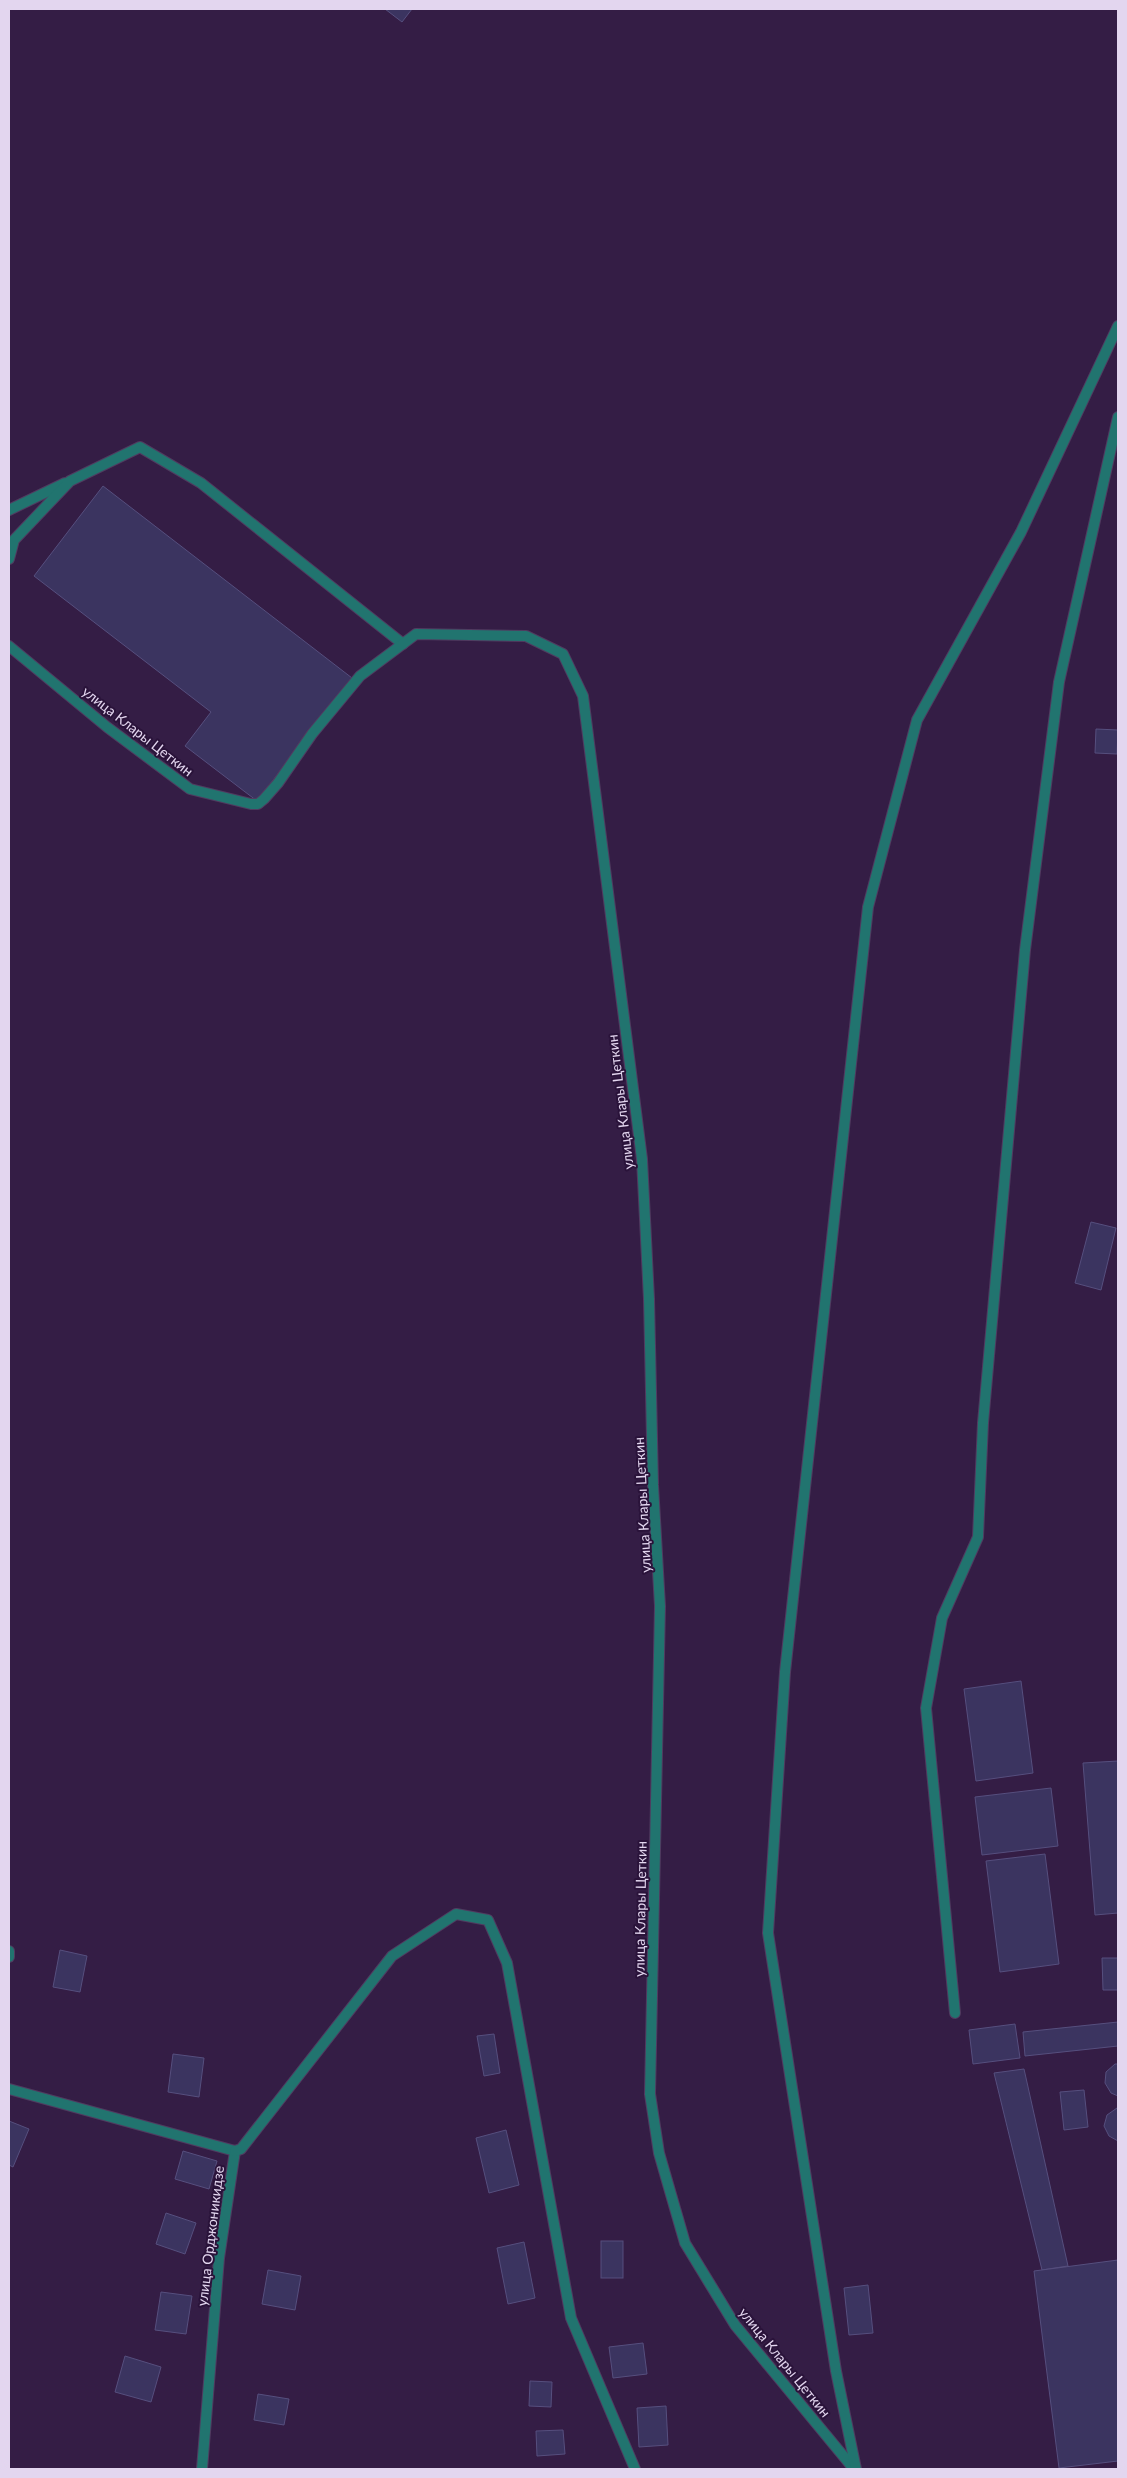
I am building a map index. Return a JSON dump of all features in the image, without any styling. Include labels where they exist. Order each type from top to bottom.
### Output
[{"type":"street","points":[[855,2469],[836,2371],[768,1933],[784,1672],[868,907],[917,720],[1021,532],[1118,326]]},
{"type":"street","points":[[955,2012],[926,1708],[942,1618],[978,1537],[982,1423],[1025,950],[1058,682],[1118,417]]},
{"type":"street","points":[[9,510],[140,447],[201,483],[402,644]]},
{"type":"street","points":[[9,559],[14,540],[70,481]]},
{"type":"street","name":"улица Клары Цеткин","points":[[9,646],[107,727],[190,789],[258,804],[278,783],[312,734],[360,676],[416,634],[526,636],[563,654],[583,696],[642,1159],[649,1299],[653,1485],[660,1606],[650,2094],[659,2153],[685,2243],[736,2326],[855,2469]]},
{"type":"street","points":[[235,2151],[241,2149],[392,1956],[456,1914],[488,1920],[507,1963],[571,2318],[635,2469]]},
{"type":"street","points":[[9,1951],[9,1957]]},
{"type":"street","name":"улица Орджоникидзе","points":[[9,2089],[235,2151],[219,2258],[202,2469]]},
{"type":"building","points":[[385,9],[412,9],[402,22]]},
{"type":"building","points":[[103,486],[352,678],[257,801],[185,746],[211,712],[34,576]]},
{"type":"building","points":[[1096,729],[1118,730],[1117,754],[1095,753]]},
{"type":"building","points":[[1091,1222],[1116,1228],[1101,1290],[1075,1283]]},
{"type":"building","points":[[1021,1681],[1033,1773],[976,1781],[964,1689]]},
{"type":"building","points":[[1118,1761],[1118,1913],[1095,1915],[1083,1763]]},
{"type":"building","points":[[1051,1788],[1058,1846],[982,1855],[975,1797]]},
{"type":"building","points":[[1045,1854],[1059,1964],[1000,1972],[986,1861]]},
{"type":"building","points":[[60,1950],[87,1956],[80,1992],[53,1987]]},
{"type":"building","points":[[1102,1958],[1118,1958],[1118,1990],[1103,1990]]},
{"type":"building","points":[[1118,2022],[1118,2046],[1025,2056],[1023,2032]]},
{"type":"building","points":[[1015,2024],[1020,2058],[973,2064],[969,2030]]},
{"type":"building","points":[[494,2034],[500,2073],[484,2076],[477,2036]]},
{"type":"building","points":[[173,2054],[204,2058],[199,2097],[168,2092]]},
{"type":"building","points":[[1115,2064],[1118,2064],[1118,2096],[1111,2093],[1105,2083],[1106,2072]]},
{"type":"building","points":[[1024,2069],[1068,2266],[1042,2270],[994,2073]]},
{"type":"building","points":[[1084,2090],[1088,2127],[1064,2130],[1060,2092]]},
{"type":"building","points":[[1117,2108],[1118,2141],[1109,2136],[1104,2126],[1107,2115]]},
{"type":"building","points":[[9,2121],[29,2129],[13,2167],[9,2165]]},
{"type":"building","points":[[506,2130],[519,2185],[489,2193],[476,2138]]},
{"type":"building","points":[[183,2151],[217,2161],[209,2189],[175,2179]]},
{"type":"building","points":[[166,2213],[196,2223],[185,2254],[156,2244]]},
{"type":"building","points":[[601,2241],[623,2241],[623,2278],[601,2278]]},
{"type":"building","points":[[524,2242],[535,2298],[508,2304],[497,2248]]},
{"type":"building","points":[[1118,2260],[1118,2461],[1059,2468],[1034,2271]]},
{"type":"building","points":[[268,2270],[301,2276],[295,2310],[262,2304]]},
{"type":"building","points":[[868,2285],[873,2333],[849,2335],[844,2288]]},
{"type":"building","points":[[161,2292],[192,2296],[186,2334],[155,2330]]},
{"type":"building","points":[[643,2343],[647,2374],[613,2378],[609,2347]]},
{"type":"building","points":[[125,2356],[161,2367],[151,2402],[115,2392]]},
{"type":"building","points":[[530,2381],[552,2382],[551,2407],[529,2406]]},
{"type":"building","points":[[258,2394],[289,2399],[284,2425],[254,2420]]},
{"type":"building","points":[[666,2406],[668,2445],[639,2447],[637,2408]]},
{"type":"building","points":[[563,2430],[565,2454],[537,2456],[536,2431]]}]
